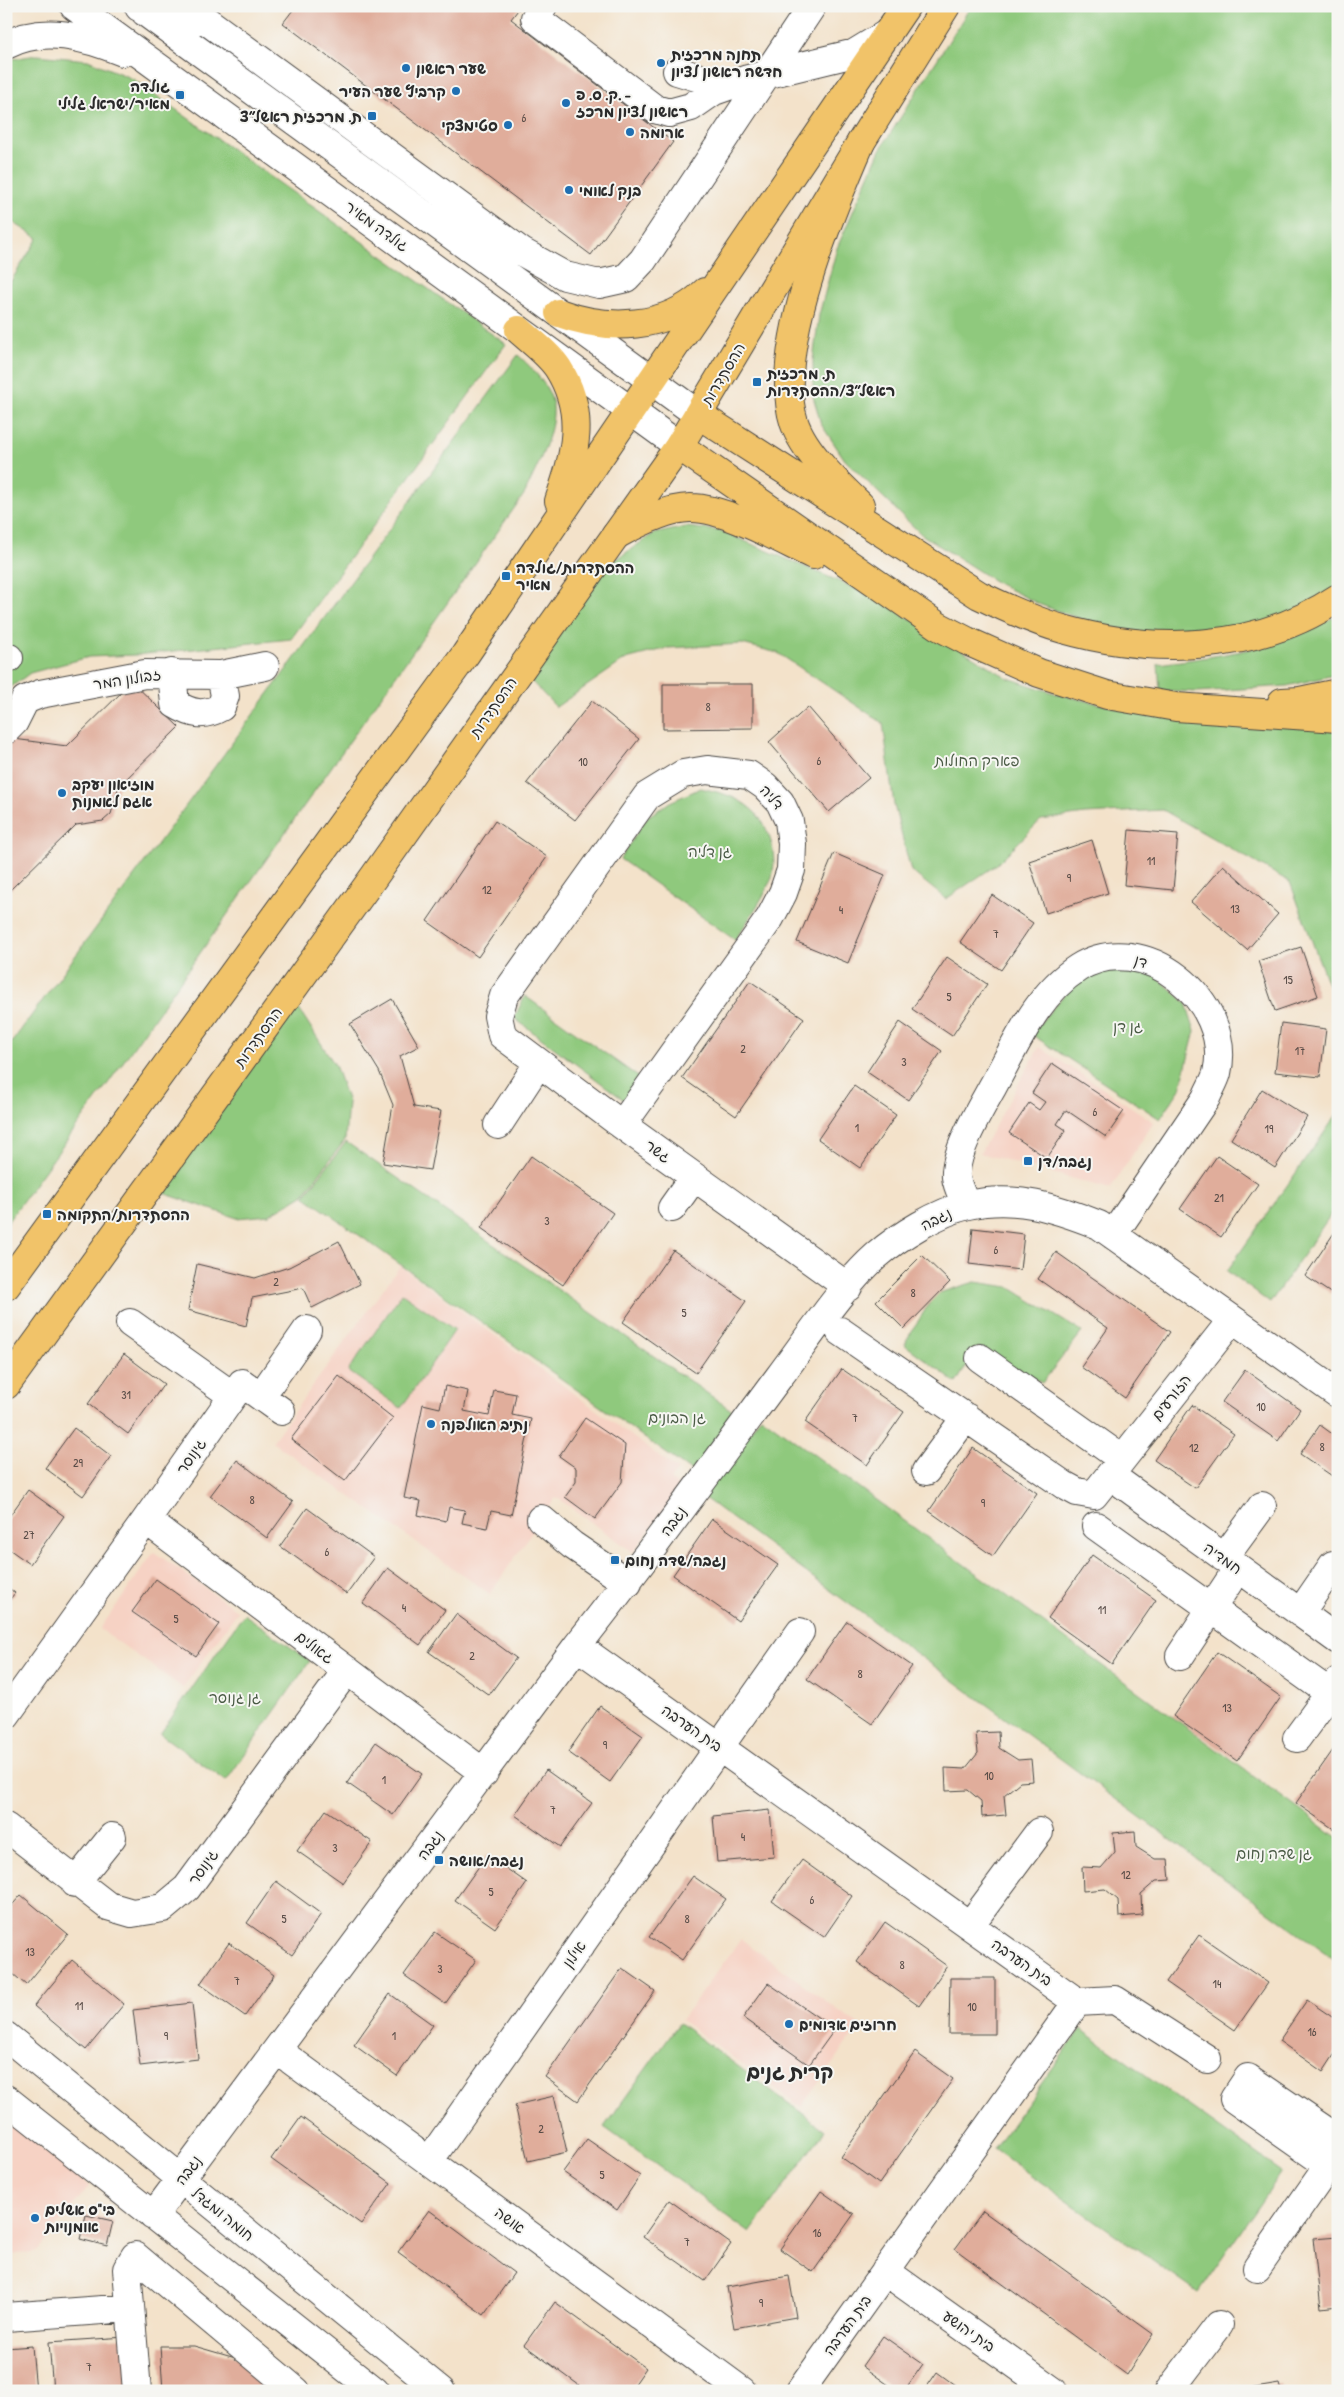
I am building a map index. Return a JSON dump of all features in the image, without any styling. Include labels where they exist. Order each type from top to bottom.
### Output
[{"type":"main road","points":[[6,1286],[465,655],[653,381],[724,273],[906,6]]},
{"type":"main road","name":"ההסתדרות","points":[[6,1385],[373,878],[679,446],[861,142],[946,6]]},
{"type":"main road","points":[[861,142],[827,220],[810,275],[791,354],[790,407],[794,424],[819,462],[843,489],[905,547]]},
{"type":"main road","points":[[559,313],[589,322],[616,325],[661,319],[678,312],[701,296],[724,273]]},
{"type":"main road","points":[[519,330],[557,367],[570,391],[577,423],[570,470],[549,531]]},
{"type":"main road","points":[[699,414],[979,595],[1019,613],[1070,631],[1131,643],[1205,644],[1241,639],[1302,619],[1338,598]]},
{"type":"main road","points":[[679,446],[938,626],[1040,673],[1140,703],[1338,718]]},
{"type":"main road","points":[[616,535],[654,517],[692,508],[725,514],[876,584]]},
{"type":"main road","points":[[1198,708],[1300,701],[1338,693]]},
{"type":"street","name":"גולדה מאיר","points":[[74,6],[679,446]]},
{"type":"street","points":[[543,6],[535,18],[655,109],[668,113],[691,107],[714,91],[768,74],[855,53],[888,33]]},
{"type":"street","points":[[138,7],[207,21],[220,18],[487,228],[522,252],[565,276],[599,284],[626,278],[643,260],[812,6]]},
{"type":"street","points":[[138,7],[699,414]]},
{"type":"street","points":[[6,44],[38,34],[57,35],[96,41],[158,67]]},
{"type":"street","points":[[676,71],[703,79],[714,91]]},
{"type":"street","points":[[487,228],[520,284]]},
{"type":"street","name":"זבולון המר","points":[[6,730],[14,722],[26,700],[40,694],[145,674],[221,675],[265,666]]},
{"type":"street","points":[[172,673],[175,704],[189,712],[210,714],[221,707],[225,696],[221,675]]},
{"type":"street","name":"דליה","points":[[504,996],[647,796],[683,774],[707,770],[748,775],[770,791],[780,802],[789,821],[792,844],[791,870],[783,893],[770,918],[622,1125]]},
{"type":"street","name":"דן","points":[[966,1205],[956,1176],[962,1146],[1039,1004],[1060,981],[1079,967],[1113,956],[1134,957],[1165,969],[1180,979],[1193,990],[1206,1007],[1216,1037],[1217,1074],[1206,1098],[1113,1235]]},
{"type":"street","name":"גשר","points":[[504,996],[498,1016],[502,1035],[538,1064],[848,1287]]},
{"type":"street","points":[[498,1125],[538,1064]]},
{"type":"street","points":[[672,1208],[694,1177]]},
{"type":"street","name":"נגבה","points":[[153,2216],[577,1646],[628,1583],[728,1444],[848,1287],[876,1256],[933,1218],[966,1205],[996,1200],[1027,1202],[1060,1209],[1100,1225],[1338,1394]]},
{"type":"street","name":"הזורעים","points":[[966,1417],[1077,1492],[1094,1495],[1232,1320]]},
{"type":"street","points":[[130,1324],[232,1396]]},
{"type":"street","name":"גינוסר","points":[[6,1715],[242,1382],[271,1403],[307,1330]]},
{"type":"street","points":[[840,1331],[966,1417],[926,1471]]},
{"type":"street","name":"חמדיה","points":[[980,1358],[1116,1467],[1231,1563],[1338,1640]]},
{"type":"street","points":[[1180,1656],[1211,1609],[1231,1563],[1262,1506]]},
{"type":"street","points":[[541,1519],[572,1544],[628,1583]]},
{"type":"street","name":"גאולים","points":[[146,1520],[484,1773]]},
{"type":"street","points":[[1096,1526],[1211,1609],[1335,1692],[1297,1738]]},
{"type":"street","points":[[1300,1613],[1333,1565]]},
{"type":"street","name":"אילון","points":[[429,2161],[800,1632]]},
{"type":"street","name":"בית הערבה","points":[[577,1646],[1077,2002],[800,2391]]},
{"type":"street","name":"גינוסר","points":[[6,1827],[75,1883],[108,1906],[132,1913],[163,1908],[187,1888],[347,1670]]},
{"type":"street","points":[[970,1925],[1039,1832]]},
{"type":"street","points":[[75,1883],[112,1837]]},
{"type":"street","points":[[1077,2002],[1115,2000],[1207,2059]]},
{"type":"street","name":"חומה ומגדל","points":[[6,2036],[180,2180],[441,2391]]},
{"type":"street","name":"אושה","points":[[277,2050],[742,2391]]},
{"type":"street","points":[[1248,2078],[1336,2142],[1257,2268]]},
{"type":"street","points":[[6,2099],[375,2391]]},
{"type":"street","points":[[137,2391],[127,2269],[135,2256],[296,2391]]},
{"type":"street","name":"בית יהושע","points":[[885,2271],[1053,2391]]},
{"type":"street","points":[[6,2317],[130,2308]]},
{"type":"street","points":[[1169,2391],[1218,2325]]},
{"type":"shaded area","points":[[1039,1047],[1154,1122],[1110,1189],[980,1153]]},
{"type":"shaded area","name":"נתיב האולפנה","points":[[400,1266],[678,1470],[670,1480],[681,1488],[633,1552],[556,1497],[490,1594],[272,1442]]},
{"type":"shaded area","points":[[154,1552],[238,1611],[183,1688],[100,1629]]},
{"type":"shaded area","points":[[741,1939],[860,2026],[801,2107],[681,2020]]},
{"type":"shaded area","name":"בי\"ס אשלים אומנויות","points":[[6,2119],[89,2186],[38,2251],[6,2256]]},
{"type":"green space","points":[[971,6],[1338,6],[1338,597],[1293,622],[1153,635],[1101,626],[1041,605],[999,584],[921,534],[845,460],[821,424],[813,396],[813,360],[819,315],[837,248],[880,150]]},
{"type":"green space","points":[[37,55],[88,60],[133,79],[506,344],[291,639],[136,655],[89,657],[30,673],[6,691],[6,289],[38,238],[6,218],[6,60]]},
{"type":"green space","points":[[518,355],[534,371],[549,392],[553,406],[553,417],[548,439],[525,493],[109,1082],[6,1224],[6,1050]]},
{"type":"green space","name":"פארק החולות","points":[[686,527],[721,531],[871,595],[1008,678],[1057,694],[1117,708],[1338,731],[1338,1034],[1332,995],[1290,882],[1163,810],[1085,814],[1041,820],[996,865],[946,899],[911,871],[894,805],[883,723],[778,653],[742,644],[668,648],[626,659],[556,707],[531,681],[573,608],[604,568],[653,534]]},
{"type":"green space","points":[[1338,615],[1338,674],[1287,686],[1196,692],[1160,690],[1158,664],[1251,649],[1294,636]]},
{"type":"green space","name":"גן דליה","points":[[701,788],[733,797],[750,808],[757,814],[767,830],[773,849],[774,868],[772,877],[766,891],[735,940],[620,859],[647,817],[670,802]]},
{"type":"green space","name":"גן דן","points":[[1148,969],[1186,1003],[1195,1031],[1180,1089],[1160,1119],[1031,1034],[1085,970]]},
{"type":"green space","points":[[525,996],[641,1079],[624,1100],[514,1018]]},
{"type":"green space","points":[[293,1000],[335,1065],[348,1102],[345,1140],[303,1195],[269,1215],[237,1218],[154,1190]]},
{"type":"green space","points":[[1338,1113],[1338,1204],[1270,1303],[1227,1271]]},
{"type":"green space","name":"גן הבונים","points":[[346,1142],[737,1414],[694,1473],[304,1196]]},
{"type":"green space","points":[[975,1282],[1009,1287],[1082,1332],[1042,1383],[978,1347],[956,1383],[904,1344],[935,1294]]},
{"type":"green space","points":[[402,1293],[455,1330],[401,1408],[348,1371]]},
{"type":"green space","name":"גן שדה נחום","points":[[761,1416],[1338,1838],[1338,1962],[703,1497]]},
{"type":"green space","name":"גן גנוסר","points":[[244,1614],[310,1661],[226,1781],[160,1734]]},
{"type":"green space","points":[[679,2023],[825,2130],[750,2233],[604,2127]]},
{"type":"green space","points":[[1081,2029],[1282,2172],[1198,2293],[994,2149]]},
{"type":"building","name":"שער ראשון","points":[[296,6],[521,6],[511,19],[673,142],[591,255],[283,23]]},
{"type":"building","name":"מוזיאון יעקב אגם לאמנות","points":[[132,682],[179,727],[119,786],[111,814],[103,821],[76,825],[9,891],[6,889],[6,738],[67,746]]},
{"type":"building","points":[[663,684],[753,684],[753,728],[663,729]]},
{"type":"building","points":[[592,701],[639,739],[575,820],[527,783]]},
{"type":"building","points":[[808,707],[869,778],[829,812],[769,742]]},
{"type":"building","points":[[495,821],[547,857],[478,957],[427,921]]},
{"type":"building","points":[[1129,830],[1178,834],[1173,890],[1124,885]]},
{"type":"building","points":[[1092,840],[1108,893],[1046,913],[1029,861]]},
{"type":"building","points":[[834,853],[885,875],[848,963],[797,942]]},
{"type":"building","points":[[1223,865],[1278,914],[1247,950],[1191,902]]},
{"type":"building","points":[[992,895],[1033,923],[1001,970],[960,942]]},
{"type":"building","points":[[1301,947],[1318,996],[1275,1011],[1258,961]]},
{"type":"building","points":[[947,957],[987,984],[952,1036],[912,1009]]},
{"type":"building","points":[[750,981],[804,1018],[736,1116],[682,1078]]},
{"type":"building","points":[[392,999],[419,1046],[400,1056],[414,1107],[441,1111],[430,1170],[383,1163],[393,1105],[379,1071],[350,1024]]},
{"type":"building","points":[[900,1022],[942,1051],[908,1100],[867,1072]]},
{"type":"building","points":[[1281,1023],[1326,1029],[1320,1077],[1275,1072]]},
{"type":"building","points":[[1052,1063],[1124,1111],[1106,1137],[1066,1110],[1057,1124],[1066,1130],[1047,1158],[1009,1133],[1029,1103],[1039,1110],[1045,1102],[1032,1093]]},
{"type":"building","points":[[854,1086],[896,1115],[860,1168],[818,1139]]},
{"type":"building","points":[[1262,1089],[1307,1117],[1275,1168],[1231,1139]]},
{"type":"building","points":[[531,1156],[613,1213],[563,1285],[481,1228]]},
{"type":"building","points":[[1217,1156],[1258,1184],[1221,1237],[1180,1209]]},
{"type":"building","points":[[973,1228],[1024,1234],[1020,1270],[969,1264]]},
{"type":"building","points":[[1334,1233],[1338,1236],[1338,1298],[1305,1276]]},
{"type":"building","points":[[339,1241],[360,1284],[312,1308],[303,1288],[252,1298],[246,1326],[188,1310],[197,1264],[255,1278],[289,1267]]},
{"type":"building","points":[[673,1250],[746,1301],[696,1373],[623,1322]]},
{"type":"building","points":[[1056,1252],[1170,1332],[1125,1398],[1081,1367],[1108,1328],[1038,1279]]},
{"type":"building","points":[[922,1255],[950,1282],[904,1329],[876,1301]]},
{"type":"building","points":[[124,1354],[164,1384],[128,1434],[88,1404]]},
{"type":"building","points":[[842,1369],[904,1412],[867,1465],[805,1422]]},
{"type":"building","points":[[1245,1370],[1300,1409],[1278,1441],[1222,1402]]},
{"type":"building","points":[[339,1376],[393,1418],[345,1481],[291,1439]]},
{"type":"building","points":[[445,1386],[468,1391],[464,1411],[489,1416],[494,1390],[516,1394],[512,1415],[531,1419],[511,1515],[491,1511],[487,1528],[462,1523],[465,1510],[449,1507],[446,1521],[418,1515],[421,1501],[404,1498],[423,1404],[440,1408]]},
{"type":"building","points":[[1192,1405],[1234,1434],[1195,1488],[1154,1460]]},
{"type":"building","points":[[585,1418],[625,1445],[622,1482],[595,1519],[565,1497],[576,1482],[576,1468],[559,1456]]},
{"type":"building","points":[[1320,1425],[1338,1438],[1338,1480],[1300,1454]]},
{"type":"building","points":[[74,1428],[111,1456],[83,1496],[45,1468]]},
{"type":"building","points":[[973,1448],[1037,1493],[993,1556],[929,1511]]},
{"type":"building","points":[[237,1460],[293,1502],[267,1538],[210,1496]]},
{"type":"building","points":[[28,1490],[64,1516],[30,1564],[6,1547],[6,1521]]},
{"type":"building","points":[[307,1508],[374,1557],[347,1594],[280,1546]]},
{"type":"building","points":[[712,1519],[778,1565],[738,1621],[673,1575]]},
{"type":"building","points":[[1092,1555],[1156,1600],[1112,1664],[1048,1618]]},
{"type":"building","points":[[388,1568],[445,1610],[420,1645],[363,1603]]},
{"type":"building","points":[[156,1579],[219,1624],[196,1656],[132,1612]]},
{"type":"building","points":[[6,1586],[15,1593],[6,1604]]},
{"type":"building","points":[[456,1614],[516,1658],[489,1695],[429,1652]]},
{"type":"building","points":[[847,1621],[912,1666],[872,1724],[807,1679]]},
{"type":"building","points":[[1217,1652],[1281,1697],[1237,1761],[1173,1716]]},
{"type":"building","points":[[600,1706],[643,1736],[610,1782],[568,1752]]},
{"type":"building","points":[[998,1732],[999,1748],[1018,1760],[1031,1759],[1033,1781],[1020,1782],[1004,1795],[1006,1815],[982,1817],[981,1801],[968,1790],[946,1791],[945,1768],[965,1769],[978,1753],[976,1733]]},
{"type":"building","points":[[376,1742],[422,1774],[393,1815],[347,1783]]},
{"type":"building","points":[[1338,1743],[1338,1832],[1296,1803]]},
{"type":"building","points":[[546,1770],[592,1803],[560,1847],[515,1815]]},
{"type":"building","points":[[326,1810],[372,1842],[343,1883],[297,1851]]},
{"type":"building","points":[[770,1810],[774,1857],[717,1862],[713,1816]]},
{"type":"building","points":[[1135,1831],[1136,1847],[1155,1859],[1168,1859],[1170,1880],[1156,1881],[1141,1894],[1142,1915],[1119,1917],[1118,1900],[1105,1889],[1083,1891],[1082,1867],[1101,1868],[1115,1852],[1113,1833]]},
{"type":"building","points":[[487,1855],[527,1883],[495,1928],[455,1900]]},
{"type":"building","points":[[802,1860],[852,1896],[824,1937],[772,1901]]},
{"type":"building","points":[[693,1876],[726,1899],[682,1960],[649,1937]]},
{"type":"building","points":[[276,1881],[321,1914],[292,1955],[247,1923]]},
{"type":"building","points":[[21,1895],[68,1934],[26,1985],[6,1968],[6,1912]]},
{"type":"building","points":[[885,1922],[947,1966],[919,2006],[857,1962]]},
{"type":"building","points":[[435,1932],[476,1960],[445,2004],[404,1975]]},
{"type":"building","points":[[1199,1935],[1268,1983],[1235,2030],[1166,1982]]},
{"type":"building","points":[[229,1943],[274,1975],[245,2016],[200,1984]]},
{"type":"building","points":[[72,1960],[124,2004],[86,2050],[34,2006]]},
{"type":"building","points":[[622,1968],[655,1991],[578,2101],[545,2077]]},
{"type":"building","points":[[950,1978],[995,1978],[995,2034],[949,2034]]},
{"type":"building","name":"חרוזים אדומים","points":[[768,1983],[835,2029],[809,2065],[743,2018]]},
{"type":"building","points":[[390,1994],[433,2025],[397,2076],[354,2045]]},
{"type":"building","points":[[1307,2000],[1338,2021],[1338,2049],[1323,2072],[1279,2041]]},
{"type":"building","points":[[192,2003],[198,2059],[140,2066],[133,2010]]},
{"type":"building","points":[[915,2052],[953,2079],[879,2184],[841,2157]]},
{"type":"building","points":[[554,2096],[567,2152],[528,2161],[515,2105]]},
{"type":"building","points":[[301,2117],[391,2183],[361,2224],[271,2159]]},
{"type":"building","points":[[587,2139],[640,2176],[617,2210],[563,2172]]},
{"type":"building","points":[[821,2191],[854,2214],[813,2272],[780,2249]]},
{"type":"building","points":[[669,2200],[731,2244],[705,2281],[643,2237]]},
{"type":"building","points":[[429,2210],[514,2273],[484,2315],[398,2252]]},
{"type":"building","points":[[983,2211],[1153,2334],[1127,2375],[955,2249]]},
{"type":"building","points":[[86,2215],[113,2221],[107,2246],[80,2239]]},
{"type":"building","points":[[1338,2236],[1338,2306],[1321,2308],[1313,2238]]},
{"type":"building","points":[[789,2276],[796,2317],[734,2328],[727,2287]]},
{"type":"building","points":[[555,2302],[646,2368],[630,2391],[587,2391],[524,2345]]},
{"type":"building","points":[[883,2336],[923,2364],[904,2391],[897,2391],[862,2366]]},
{"type":"building","points":[[126,2337],[130,2391],[53,2391],[49,2342]]},
{"type":"building","points":[[32,2346],[36,2391],[6,2391],[6,2348]]},
{"type":"building","points":[[160,2346],[194,2346],[239,2359],[282,2391],[163,2391]]},
{"type":"building","points":[[937,2372],[963,2391],[924,2391]]},
{"type":"building","points":[[1279,2384],[1281,2391],[1243,2391],[1243,2390]]},
{"type":"place","name":"תחנה מרכזית חדשה ראשון לציון","points":[[661,63]]},
{"type":"place","name":"שער ראשון","points":[[406,68]]},
{"type":"place","name":"קרביץ שער העיר","points":[[456,91]]},
{"type":"place","name":"גולדה מאיר/ישראל גלילי","points":[[180,95]]},
{"type":"place","name":"ק. ס. פ. - ראשון לציון מרכז","points":[[566,103]]},
{"type":"place","name":"ת. מרכזית ראשל״צ","points":[[372,116]]},
{"type":"place","name":"סטימצקי","points":[[508,125]]},
{"type":"place","name":"ארומה","points":[[630,132]]},
{"type":"place","name":"בנק לאומי","points":[[569,190]]},
{"type":"place","name":"ת. מרכזית ראשל״צ/ההסתדרות","points":[[757,382]]},
{"type":"place","name":"ההסתדרות/גולדה מאיר","points":[[506,576]]},
{"type":"place","name":"מוזיאון יעקב אגם לאמנות","points":[[62,793]]},
{"type":"place","name":"נגבה/דן","points":[[1028,1161]]},
{"type":"place","name":"ההסתדרות/התקומה","points":[[47,1214]]},
{"type":"place","name":"נתיב האולפנה","points":[[431,1424]]},
{"type":"place","name":"נגבה/שדה נחום","points":[[615,1560]]},
{"type":"place","name":"נגבה/אושה","points":[[439,1860]]},
{"type":"place","name":"חרוזים אדומים","points":[[789,2024]]},
{"type":"place","name":"בי\"ס אשלים אומנויות","points":[[35,2218]]},
{"type":"district","name":"קרית גנים","points":[[790,2071]]}]
